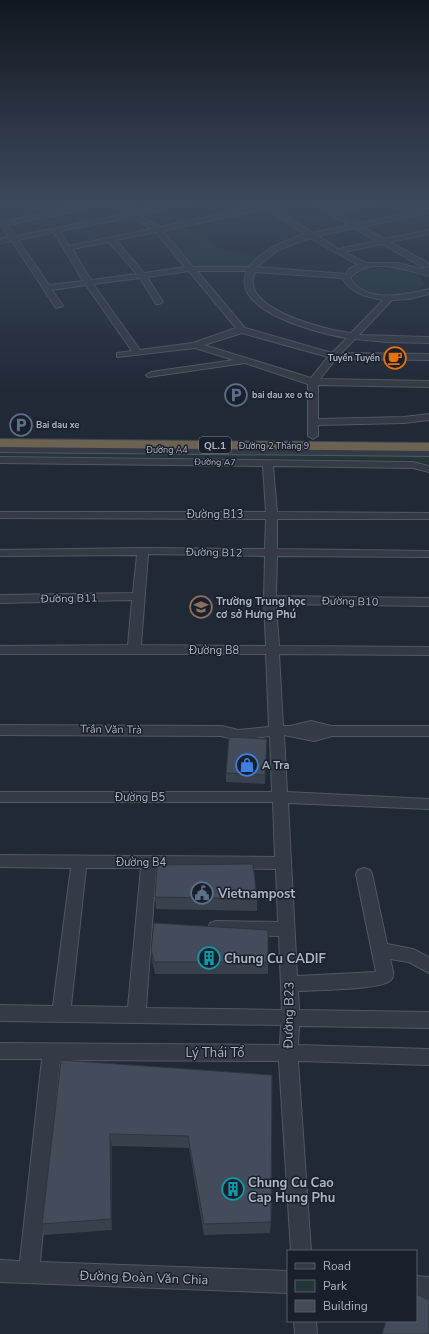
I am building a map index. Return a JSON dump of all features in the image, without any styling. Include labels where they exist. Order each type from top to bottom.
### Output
[{"type":"highway","name":"Đường 2 Tháng 9","points":[[0,433],[314,429],[429,437]]},
{"type":"highway","name":"Đường 2 Tháng 9","points":[[0,443],[429,447]]},
{"type":"street","points":[[32,266],[58,306]]},
{"type":"street","points":[[79,266],[88,282],[138,352]]},
{"type":"street","points":[[134,266],[159,302]]},
{"type":"street","points":[[255,266],[248,277],[248,285],[255,298],[269,309],[310,326],[354,336],[398,340],[429,340]]},
{"type":"street","points":[[46,288],[189,268],[252,269],[347,276],[356,269],[365,266]]},
{"type":"street","points":[[403,266],[413,268],[429,274]]},
{"type":"street","points":[[413,268],[421,266]]},
{"type":"street","points":[[189,268],[242,330]]},
{"type":"street","points":[[347,276],[348,284],[354,289],[363,293],[390,298],[418,296],[429,291]]},
{"type":"street","points":[[418,296],[429,303]]},
{"type":"street","points":[[390,298],[334,356],[313,382],[314,429],[429,417]]},
{"type":"street","points":[[120,355],[195,345],[231,332],[242,330],[334,356],[429,357]]},
{"type":"street","points":[[195,345],[313,382],[429,384]]},
{"type":"street","points":[[151,375],[243,361]]},
{"type":"street","name":"Đường A4","points":[[0,450],[227,450],[429,453]]},
{"type":"street","name":"Đường A7","points":[[0,460],[413,464],[429,469]]},
{"type":"street","name":"Đường B23","points":[[268,463],[272,514],[270,600],[291,1017],[288,1053],[301,1250]]},
{"type":"street","name":"Đường B13","points":[[0,515],[272,514],[429,516]]},
{"type":"street","points":[[134,649],[143,551]]},
{"type":"street","name":"Đường B12","points":[[0,553],[143,551],[272,554],[429,554]]},
{"type":"street","name":"Đường B11","points":[[0,599],[139,596]]},
{"type":"street","name":"Đường B10","points":[[270,600],[429,602]]},
{"type":"street","name":"Đường B8","points":[[0,650],[134,649],[429,651]]},
{"type":"street","name":"Trần Văn Trà","points":[[0,730],[222,730],[229,735],[251,735],[277,731],[302,735],[321,735],[330,731],[429,731]]},
{"type":"street","name":"Đường B5","points":[[0,797],[280,797],[429,804]]},
{"type":"street","name":"Đường B4","points":[[0,861],[283,863]]},
{"type":"street","points":[[61,1014],[78,862]]},
{"type":"street","points":[[136,1016],[153,926],[149,862]]},
{"type":"street","points":[[289,984],[383,977],[385,973],[364,874]]},
{"type":"street","points":[[200,927],[286,929]]},
{"type":"street","points":[[380,950],[412,956],[429,966]]},
{"type":"street","points":[[0,1013],[429,1020]]},
{"type":"street","name":"Lý Thái Tổ","points":[[0,1051],[288,1053],[429,1057]]},
{"type":"street","points":[[29,1272],[52,1051]]},
{"type":"street","name":"Đường Đoàn Văn Chia","points":[[0,1271],[287,1282]]},
{"type":"street","points":[[417,1287],[429,1288]]},
{"type":"street","points":[[305,1322],[306,1334]]},
{"type":"green space","points":[[389,267],[415,273],[422,279],[424,284],[410,293],[388,295],[367,291],[353,281],[354,276],[367,269]]},
{"type":"green space","points":[[0,450],[429,454],[429,464],[409,460],[0,456]]},
{"type":"building","name":"A Tra","points":[[229,737],[267,739],[265,775],[226,773]]},
{"type":"building","points":[[253,864],[257,899],[155,897],[157,865]]},
{"type":"building","name":"Chung Cu CADIF","points":[[154,923],[268,930],[268,962],[154,962],[151,949]]},
{"type":"building","name":"Chung Cu Cao Cap Hung Phu","points":[[61,1060],[272,1075],[271,1222],[204,1224],[188,1136],[110,1134],[111,1219],[42,1224]]},
{"type":"building","points":[[417,1294],[429,1300],[429,1334],[382,1334],[386,1322],[417,1322]]},
{"type":"place","name":"Tuyền Tuyền","points":[[395,358]]},
{"type":"place","name":"bai dau xe o to","points":[[236,395]]},
{"type":"place","name":"Bai dau xe","points":[[21,425]]},
{"type":"place","name":"Trường Trung học cơ sở Hưng Phú","points":[[201,607]]},
{"type":"place","name":"A Tra","points":[[247,765]]},
{"type":"place","name":"Vietnampost","points":[[202,893]]},
{"type":"place","name":"Chung Cu CADIF","points":[[209,958]]},
{"type":"place","name":"Chung Cu Cao Cap Hung Phu","points":[[233,1189]]}]
